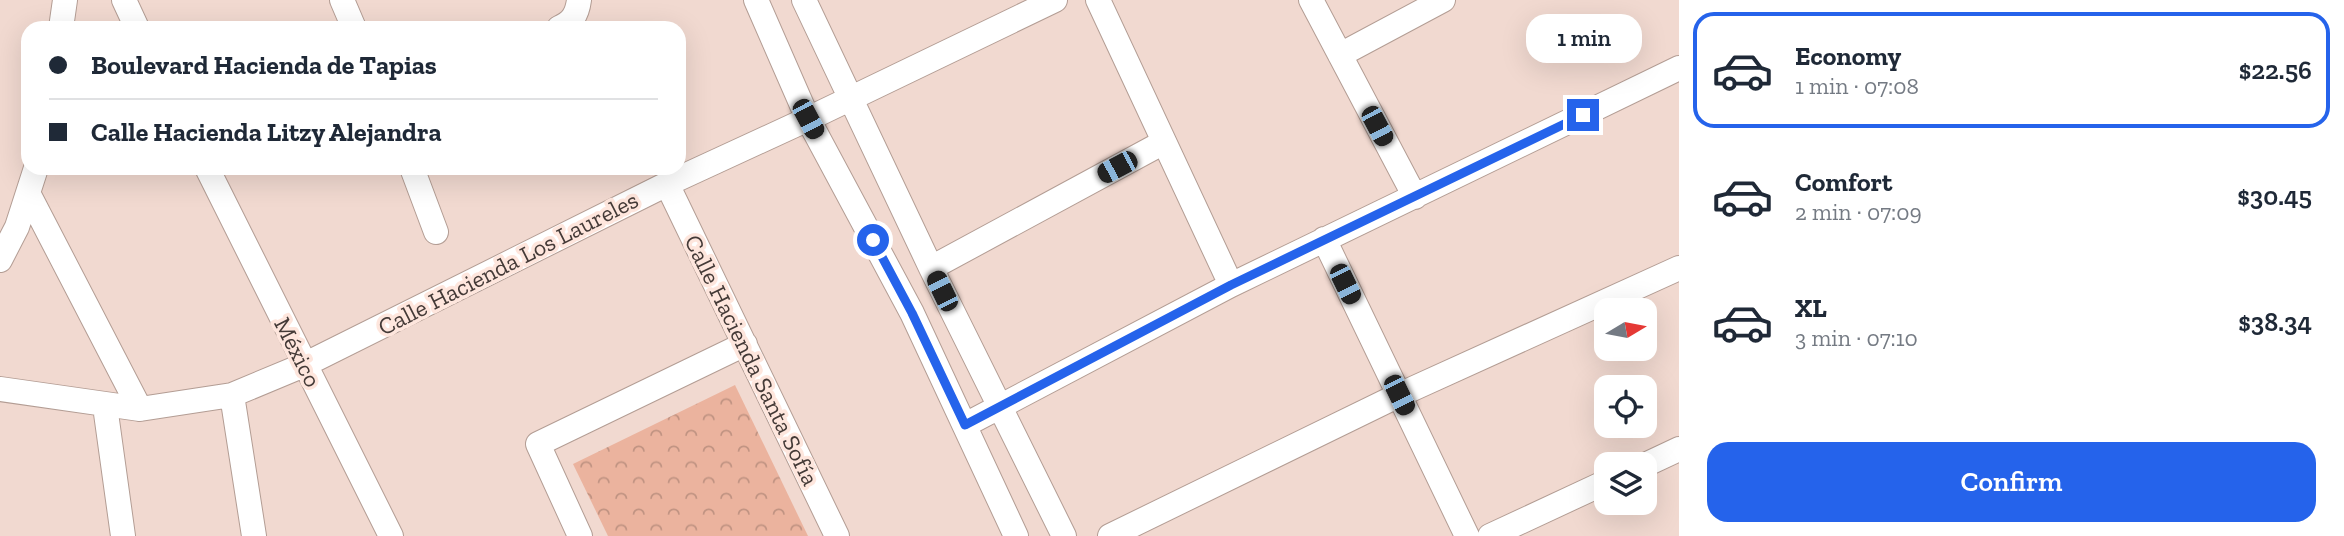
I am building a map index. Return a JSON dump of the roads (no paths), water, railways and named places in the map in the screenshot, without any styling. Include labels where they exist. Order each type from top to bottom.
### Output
[{"type":"street","points":[[62,21],[65,0]]},
{"type":"street","points":[[124,0],[134,21]]},
{"type":"street","points":[[342,0],[351,21]]},
{"type":"street","points":[[571,21],[578,11],[579,0]]},
{"type":"street","points":[[757,0],[808,119],[912,313],[1016,536]]},
{"type":"street","points":[[804,0],[931,268],[1064,536]]},
{"type":"street","name":"Calle Hacienda Los Laureles","points":[[0,389],[140,409],[232,396],[304,365],[667,184],[1055,0]]},
{"type":"street","points":[[1098,0],[1231,285]]},
{"type":"street","points":[[1311,0],[1415,197]]},
{"type":"street","points":[[1340,55],[1443,0]]},
{"type":"street","points":[[965,425],[1231,285],[1679,68]]},
{"type":"street","points":[[931,268],[1164,142]]},
{"type":"street","points":[[0,260],[17,227],[34,175]]},
{"type":"street","name":"México","points":[[210,175],[391,536]]},
{"type":"street","points":[[415,175],[436,232]]},
{"type":"street","name":"Calle Hacienda Santa Sofía","points":[[667,184],[836,536]]},
{"type":"street","points":[[28,193],[140,409]]},
{"type":"street","points":[[1324,239],[1467,536]]},
{"type":"street","points":[[1110,536],[1399,395],[1679,268]]},
{"type":"street","points":[[580,536],[538,444],[745,344]]},
{"type":"street","points":[[232,396],[254,536]]},
{"type":"street","points":[[105,406],[123,536]]},
{"type":"street","points":[[1657,459],[1679,449]]},
{"type":"street","points":[[1490,536],[1594,488]]}]
